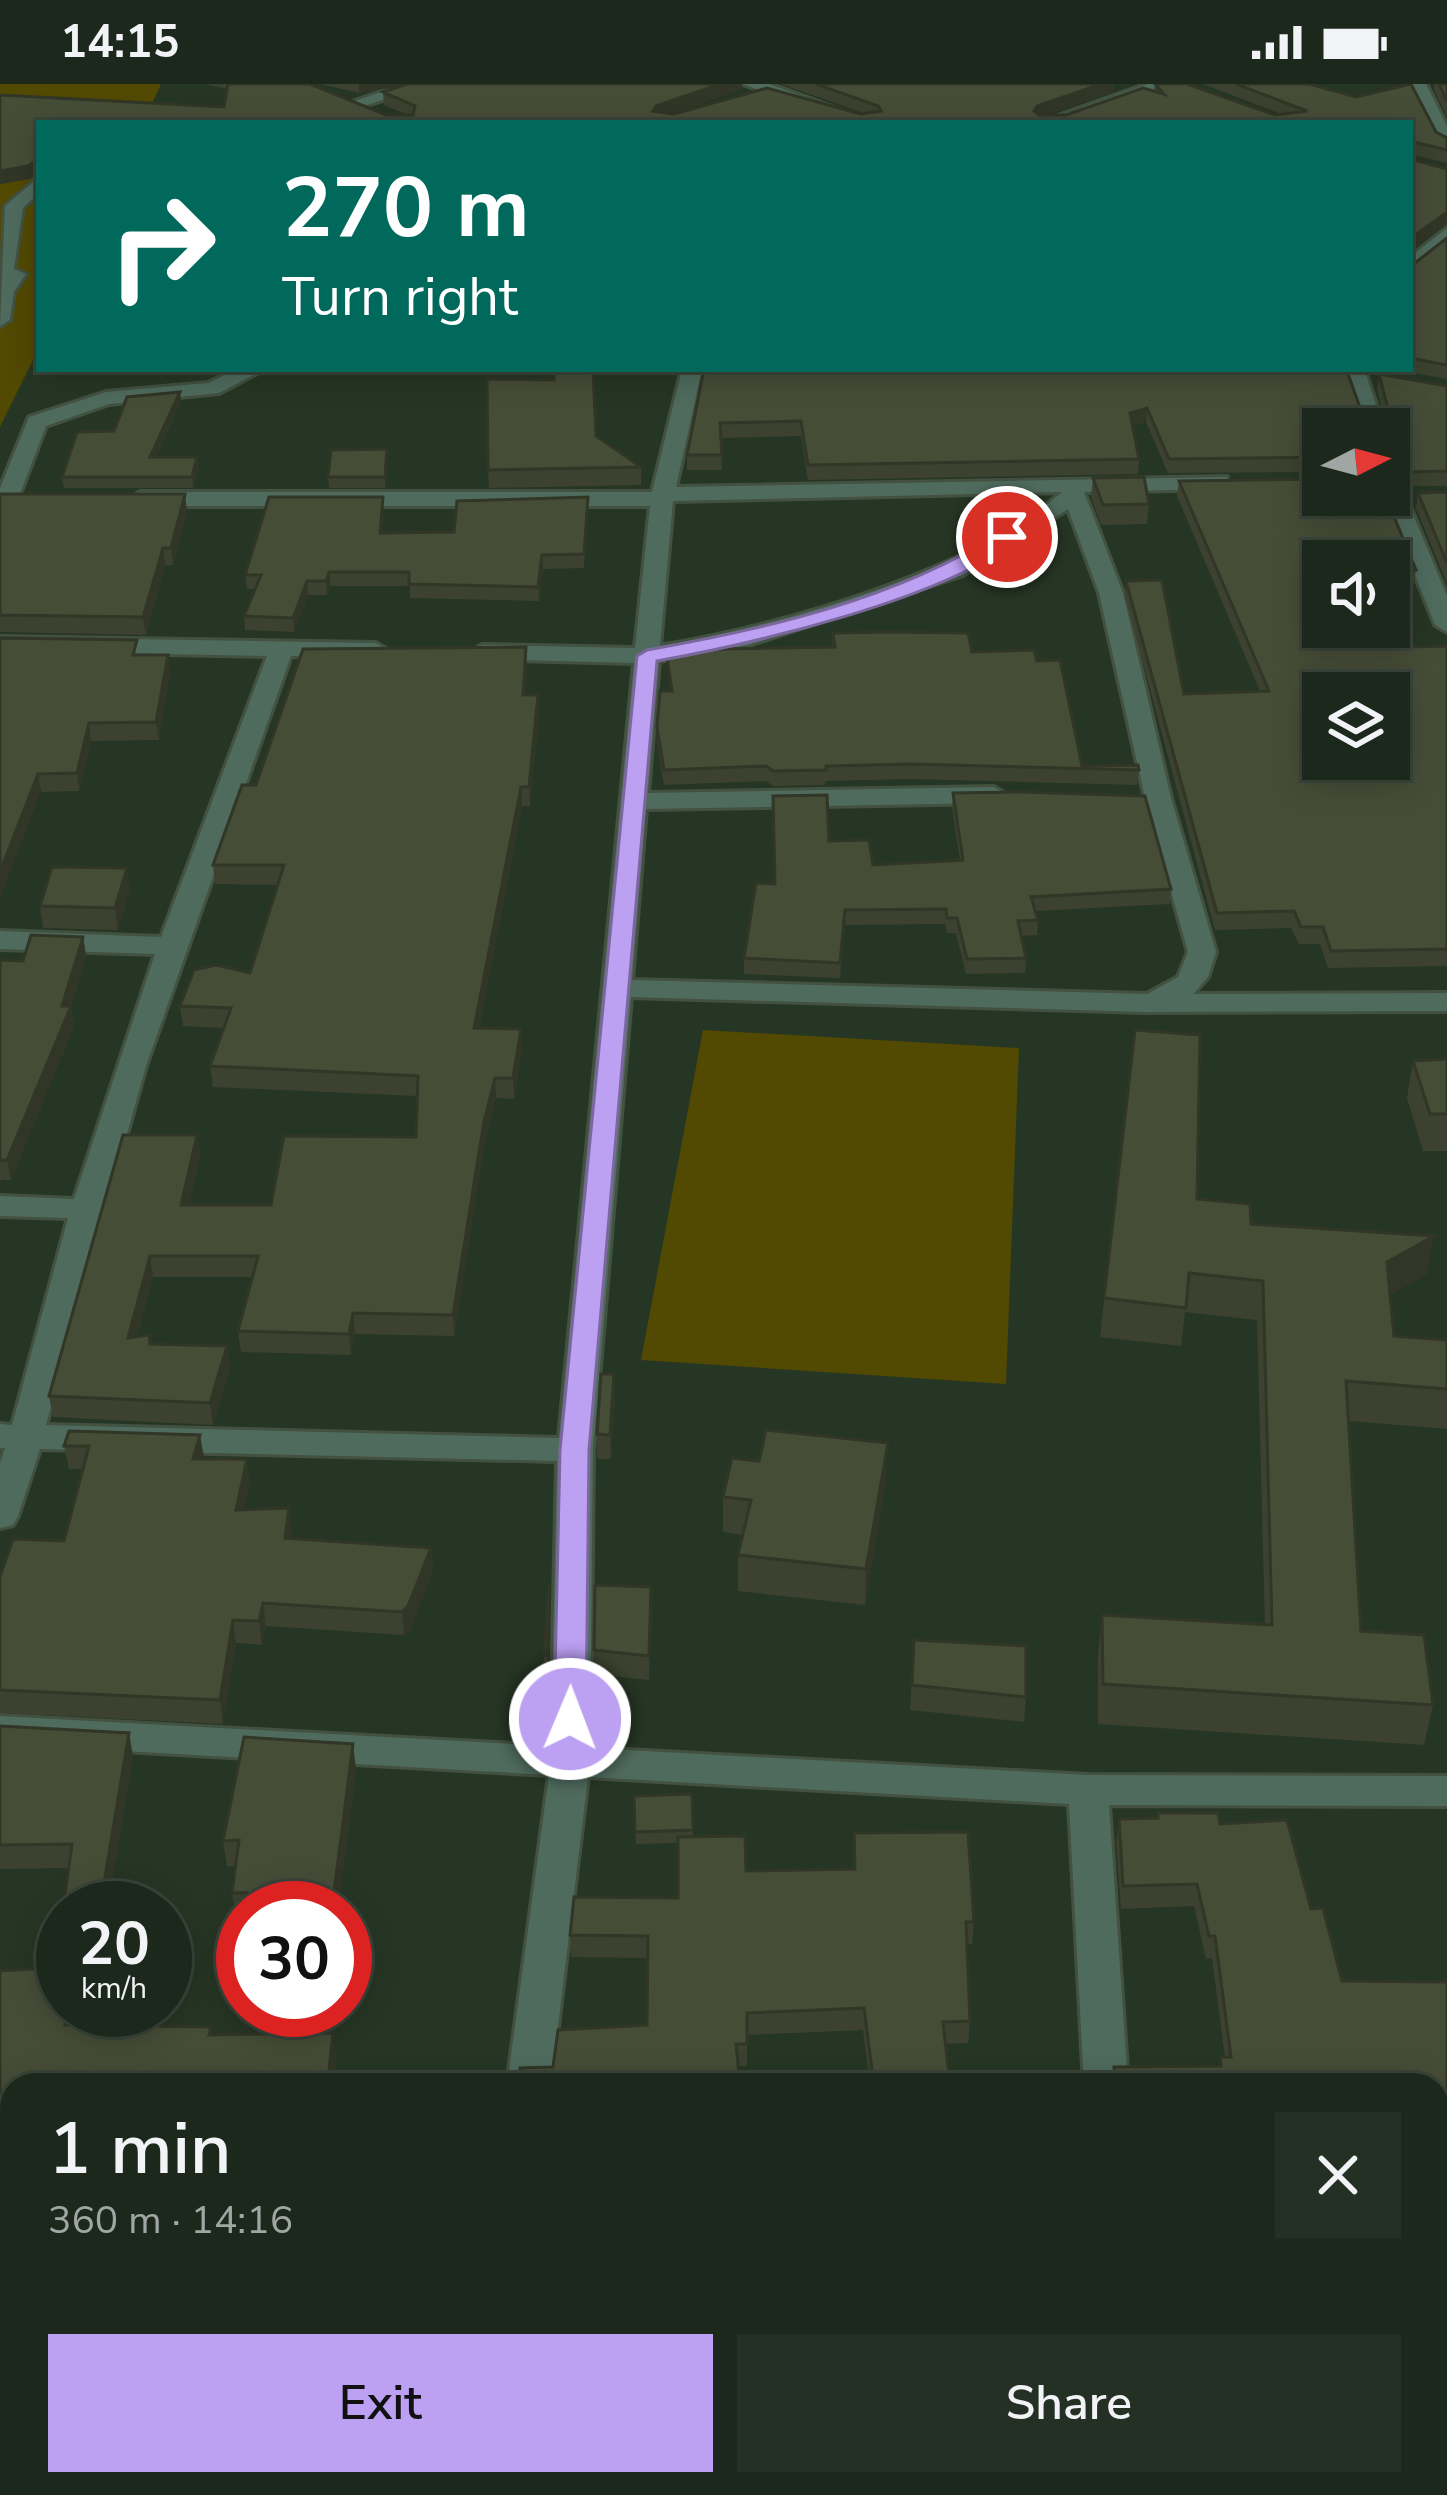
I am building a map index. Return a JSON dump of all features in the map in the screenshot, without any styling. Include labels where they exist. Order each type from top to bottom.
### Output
[{"type":"street","points":[[363,120],[385,115],[349,100],[423,84]]},
{"type":"street","points":[[1056,120],[1166,84]]},
{"type":"street","points":[[1417,84],[1447,143]]},
{"type":"street","points":[[755,90],[857,120]]},
{"type":"street","points":[[0,320],[10,273],[14,206],[36,186]]},
{"type":"street","points":[[1421,261],[1447,234]]},
{"type":"street","points":[[12,499],[22,436],[37,422],[96,400],[204,391],[250,372]]},
{"type":"street","points":[[531,2073],[570,1764],[575,1450],[638,801],[647,656],[663,497],[692,372]]},
{"type":"street","points":[[1294,372],[1364,374],[1370,408]]},
{"type":"street","points":[[126,499],[1073,491],[1242,482]]},
{"type":"street","points":[[465,652],[647,656],[740,640],[955,570],[1073,491]]},
{"type":"street","points":[[1073,491],[1111,593],[1146,798],[1202,952],[1199,971],[1182,991],[1145,1003]]},
{"type":"street","points":[[1410,493],[1430,496]]},
{"type":"street","points":[[1402,516],[1447,625]]},
{"type":"street","points":[[0,644],[396,650]]},
{"type":"street","points":[[0,1516],[15,1436],[170,946],[282,647]]},
{"type":"street","points":[[638,801],[1020,794]]},
{"type":"street","points":[[0,940],[170,946]]},
{"type":"street","points":[[619,988],[1145,1003],[1447,1002]]},
{"type":"street","points":[[0,1206],[86,1209]]},
{"type":"street","points":[[15,1436],[575,1450]]},
{"type":"street","points":[[0,1730],[1088,1790],[1447,1791]]},
{"type":"street","points":[[1088,1790],[1105,2073]]},
{"type":"shaded area","points":[[0,84],[161,84],[144,120],[36,120],[36,354],[0,427]]},
{"type":"shaded area","points":[[703,1030],[1019,1048],[1006,1384],[641,1360]]},
{"type":"building","points":[[228,84],[310,84],[386,115],[413,115],[415,106],[383,92],[407,84],[720,84],[653,111],[674,114],[767,88],[861,114],[881,111],[816,84],[1101,84],[1034,111],[1066,115],[1143,88],[1164,94],[1155,84],[1187,84],[1275,115],[1307,111],[1236,84],[1309,84],[1356,97],[1411,84],[1436,132],[1447,138],[1447,150],[1413,142],[1413,120],[36,120],[36,161],[0,171],[0,95],[224,107]]},
{"type":"building","points":[[1413,160],[1447,169],[1447,212],[1413,237]]},
{"type":"building","points":[[1447,238],[1447,365],[1413,359],[1415,263]]},
{"type":"building","points":[[554,372],[593,372],[596,436],[641,467],[488,470],[487,379],[554,380]]},
{"type":"building","points":[[703,372],[1347,372],[1360,408],[1302,408],[1302,457],[1169,459],[1147,408],[1130,413],[1139,459],[808,465],[801,421],[720,423],[722,455],[687,455]]},
{"type":"building","points":[[1379,374],[1447,386],[1447,471],[1410,472],[1410,408],[1388,408]]},
{"type":"building","points":[[180,392],[150,457],[197,457],[192,477],[62,477],[77,432],[114,431],[127,397]]},
{"type":"building","points":[[387,449],[385,477],[328,477],[331,450]]},
{"type":"building","points":[[1144,477],[1149,504],[1103,505],[1093,478]]},
{"type":"building","points":[[1302,479],[1302,516],[1394,516],[1404,540],[1302,540],[1302,648],[1447,646],[1447,949],[1331,951],[1323,927],[1301,927],[1294,911],[1217,913],[1126,581],[1162,580],[1184,694],[1269,691],[1179,481]]},
{"type":"building","points":[[1447,492],[1447,563],[1418,493]]},
{"type":"building","points":[[0,494],[185,494],[171,548],[163,548],[143,617],[0,615]]},
{"type":"building","points":[[269,497],[383,497],[380,533],[454,532],[457,501],[588,497],[584,554],[542,555],[538,587],[409,584],[409,572],[329,572],[326,581],[307,581],[293,618],[244,616],[261,575],[245,575]]},
{"type":"building","points":[[833,633],[968,633],[972,652],[1034,650],[1037,661],[1060,660],[1082,766],[1138,765],[1139,770],[912,764],[826,766],[826,770],[773,771],[766,766],[664,770],[657,727],[660,691],[672,691],[666,650],[835,647]]},
{"type":"building","points":[[0,638],[137,640],[133,655],[168,655],[156,722],[89,723],[77,773],[38,774],[0,872]]},
{"type":"building","points":[[526,647],[523,695],[538,695],[529,787],[521,787],[474,1028],[521,1029],[513,1078],[495,1078],[484,1121],[453,1315],[353,1313],[349,1334],[238,1331],[258,1256],[150,1256],[128,1338],[149,1335],[150,1344],[227,1346],[210,1403],[49,1396],[123,1135],[197,1135],[181,1205],[271,1205],[284,1136],[416,1137],[418,1076],[210,1066],[231,1008],[180,1006],[194,970],[216,965],[250,973],[284,865],[213,865],[242,785],[256,785],[303,649]]},
{"type":"building","points":[[953,793],[1145,796],[1171,889],[1031,897],[1038,920],[1018,921],[1026,958],[967,959],[957,918],[947,918],[946,909],[845,910],[840,963],[744,958],[756,883],[775,884],[773,796],[827,795],[829,841],[869,840],[873,865],[963,860]]},
{"type":"building","points":[[52,867],[127,868],[115,908],[40,906]]},
{"type":"building","points":[[31,935],[83,937],[62,1006],[71,1006],[7,1160],[0,1160],[0,960],[23,961]]},
{"type":"building","points":[[1135,1030],[1200,1035],[1197,1199],[1250,1204],[1251,1224],[1434,1236],[1387,1262],[1394,1336],[1447,1340],[1447,1389],[1346,1381],[1361,1631],[1424,1635],[1433,1705],[1103,1684],[1102,1615],[1272,1625],[1263,1281],[1189,1273],[1186,1308],[1104,1298]]},
{"type":"building","points":[[1447,1059],[1447,1114],[1430,1114],[1413,1061]]},
{"type":"building","points":[[601,1374],[614,1374],[610,1435],[597,1434]]},
{"type":"building","points":[[766,1430],[888,1443],[866,1569],[738,1555],[751,1500],[723,1497],[732,1458],[759,1461]]},
{"type":"building","points":[[69,1431],[200,1435],[193,1459],[247,1459],[236,1510],[289,1508],[285,1538],[431,1548],[408,1606],[402,1612],[263,1603],[259,1621],[233,1620],[220,1700],[0,1690],[0,1577],[13,1539],[64,1541],[89,1446],[64,1446]]},
{"type":"building","points":[[549,1585],[547,1656],[544,1655]]},
{"type":"building","points":[[595,1585],[651,1587],[649,1656],[594,1650]]},
{"type":"building","points":[[914,1640],[1026,1646],[1026,1697],[912,1685]]},
{"type":"building","points":[[0,1726],[129,1733],[104,1881],[67,1881],[72,1844],[0,1845]]},
{"type":"building","points":[[244,1737],[353,1744],[335,1881],[234,1881],[239,1840],[223,1841]]},
{"type":"building","points":[[692,1794],[693,1830],[635,1832],[634,1796]]},
{"type":"building","points":[[1157,1813],[1218,1813],[1220,1824],[1287,1820],[1311,1909],[1323,1908],[1342,1981],[1447,1982],[1447,2073],[1115,2073],[1114,2067],[1221,2066],[1220,2057],[1231,2057],[1215,1936],[1209,1936],[1197,1884],[1123,1886],[1119,1819],[1158,1818]]},
{"type":"building","points":[[968,1832],[974,1922],[966,1922],[970,2021],[943,2022],[949,2073],[872,2073],[864,2008],[747,2013],[747,2044],[736,2044],[739,2073],[520,2073],[520,2068],[553,2067],[558,2030],[647,2025],[648,1936],[570,1935],[574,1897],[678,1898],[678,1837],[745,1836],[746,1871],[855,1869],[854,1833]]},
{"type":"building","points":[[36,1969],[36,2037],[192,2037],[192,2027],[211,2027],[209,2035],[216,2037],[333,2037],[329,2073],[0,2073],[0,1971]]},
{"type":"route","points":[[570,1719],[575,1450],[638,801],[647,656],[740,640],[920,583],[955,570],[1007,537]]}]
